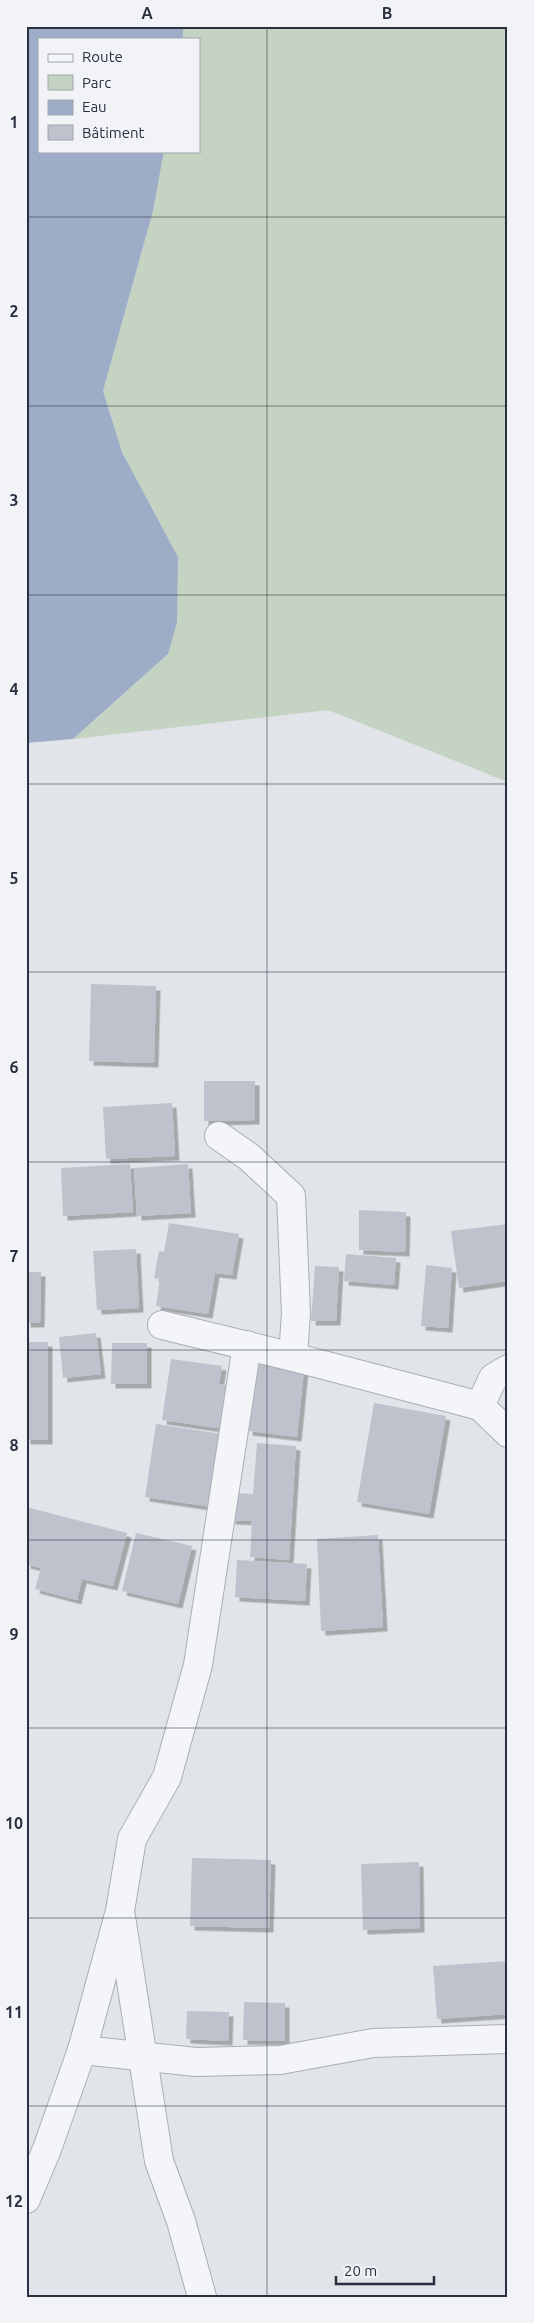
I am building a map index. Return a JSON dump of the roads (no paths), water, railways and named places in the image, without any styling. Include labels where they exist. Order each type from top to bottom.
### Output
[{"type":"street","points":[[219,1136],[249,1157],[291,1196],[296,1313],[293,1357]]},
{"type":"street","points":[[162,1325],[247,1345],[480,1406],[508,1433]]},
{"type":"street","points":[[26,2199],[47,2148],[82,2050],[120,1911],[132,1839],[167,1776],[198,1665],[247,1345]]},
{"type":"street","points":[[480,1406],[493,1378],[508,1369]]},
{"type":"street","points":[[120,1911],[159,2161],[181,2221],[202,2297]]},
{"type":"street","points":[[82,2050],[196,2062],[280,2060],[373,2043],[508,2039]]},
{"type":"water","points":[[26,26],[183,26],[183,38],[38,38],[38,152],[164,152],[153,211],[103,391],[122,452],[178,557],[177,622],[168,654],[73,739],[26,743]]}]
